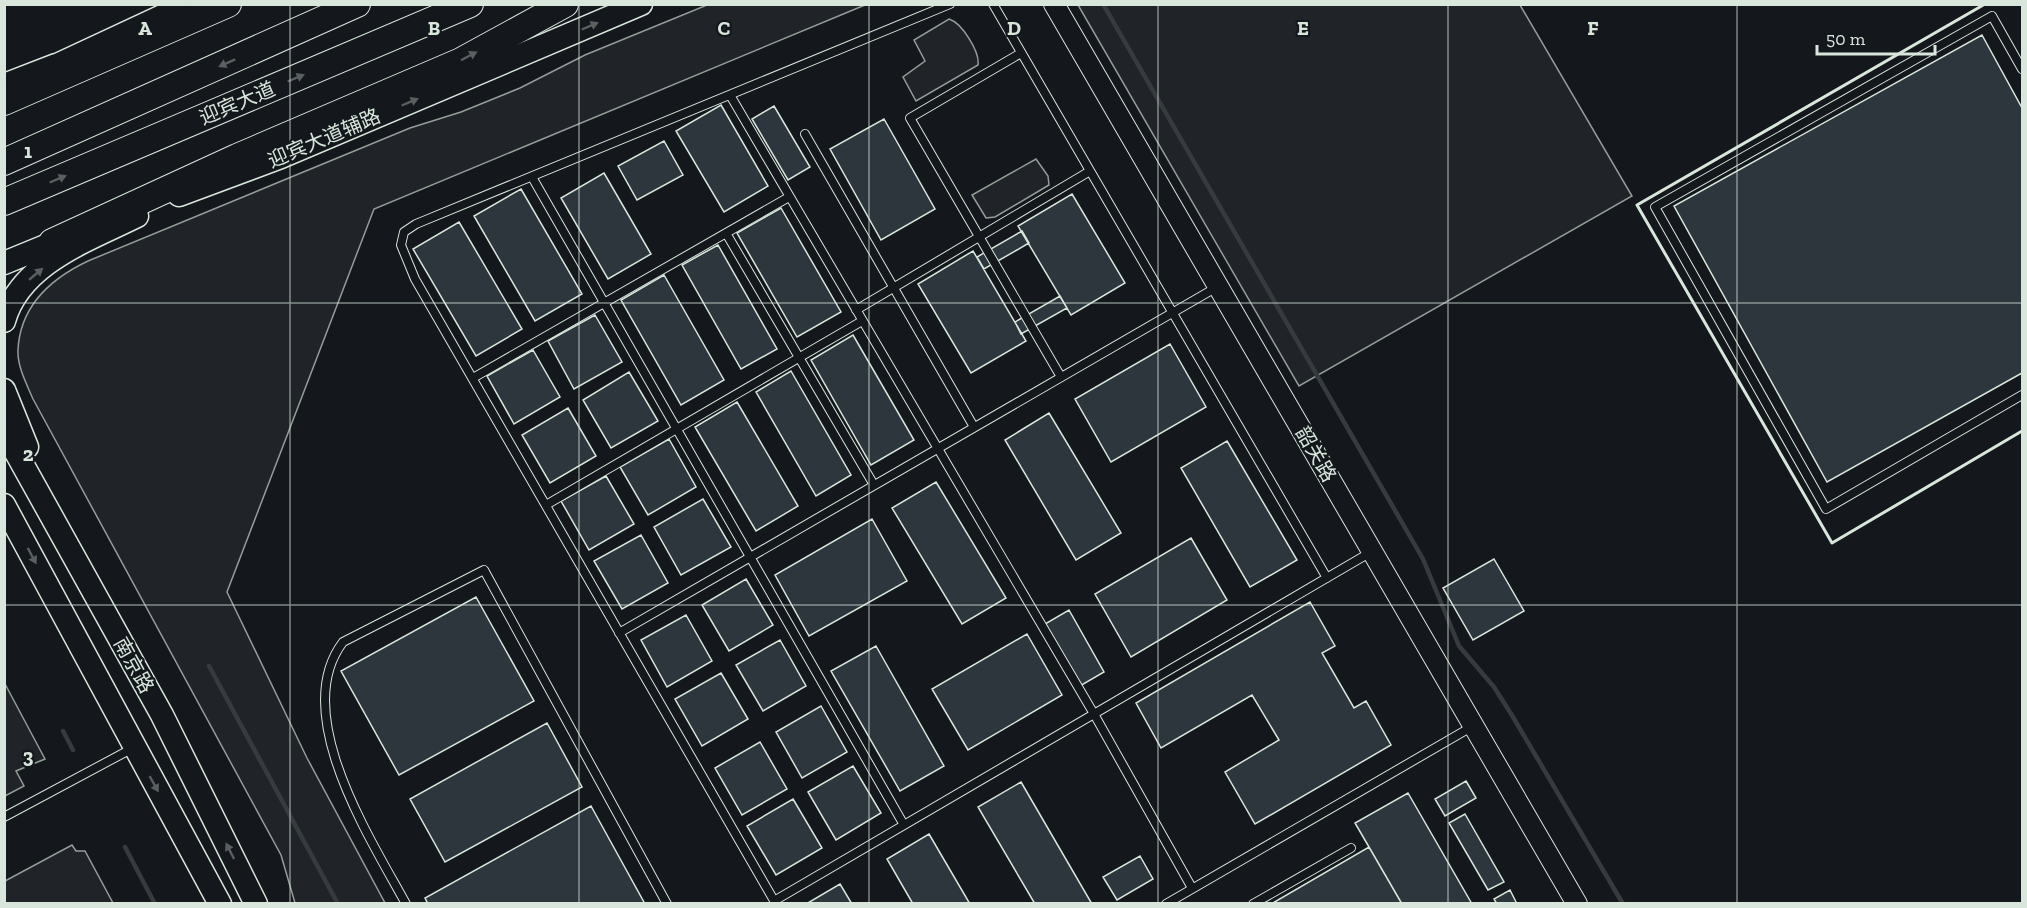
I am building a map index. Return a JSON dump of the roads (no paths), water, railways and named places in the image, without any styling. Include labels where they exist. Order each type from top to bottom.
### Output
[{"type":"highway","points":[[4,102],[228,4]]},
{"type":"highway","name":"迎宾大道","points":[[4,162],[357,4]]},
{"type":"highway","name":"迎宾大道","points":[[4,202],[470,4]]},
{"type":"highway","points":[[52,242],[461,60],[565,4]]},
{"type":"main road","points":[[4,87],[60,64],[188,4]]},
{"type":"main road","name":"迎宾大道辅路","points":[[4,262],[281,157],[641,4]]},
{"type":"main road","points":[[4,321],[25,283],[60,254],[180,195]]},
{"type":"main road","points":[[4,390],[21,437],[144,682]]},
{"type":"main road","name":"南京路","points":[[4,431],[144,682],[256,903]]},
{"type":"main road","name":"南京路","points":[[8,513],[220,903]]},
{"type":"street","name":"韶关路","points":[[1054,4],[1577,903]]},
{"type":"lane","points":[[950,4],[416,224],[404,232],[401,245],[406,261],[775,902],[1372,551]]},
{"type":"lane","points":[[995,5],[1327,578]]},
{"type":"lane","points":[[2022,69],[1992,16],[1655,207],[1826,509],[2022,395]]},
{"type":"lane","points":[[1022,53],[910,118],[1061,377]]},
{"type":"lane","points":[[730,95],[1094,714],[1192,888]]},
{"type":"lane","points":[[805,134],[974,427]]},
{"type":"lane","points":[[856,310],[1090,171]]},
{"type":"lane","points":[[531,177],[904,825]]},
{"type":"lane","points":[[473,378],[789,197]]},
{"type":"lane","points":[[726,233],[874,485]]},
{"type":"lane","points":[[620,633],[1218,286]]},
{"type":"lane","points":[[546,505],[862,321]]},
{"type":"lane","points":[[406,903],[358,815],[331,750],[326,680],[332,657],[343,642],[484,570],[667,903]]},
{"type":"lane","points":[[1166,903],[1473,726]]},
{"type":"lane","points":[[4,817],[134,747]]},
{"type":"lane","points":[[1253,903],[1350,848]]},
{"type":"waterway","points":[[1103,4],[1423,559],[1459,646],[1494,687],[1623,904]]},
{"type":"waterway","points":[[209,666],[338,904]]},
{"type":"waterway","points":[[63,731],[73,750]]},
{"type":"waterway","points":[[125,847],[155,904]]}]
